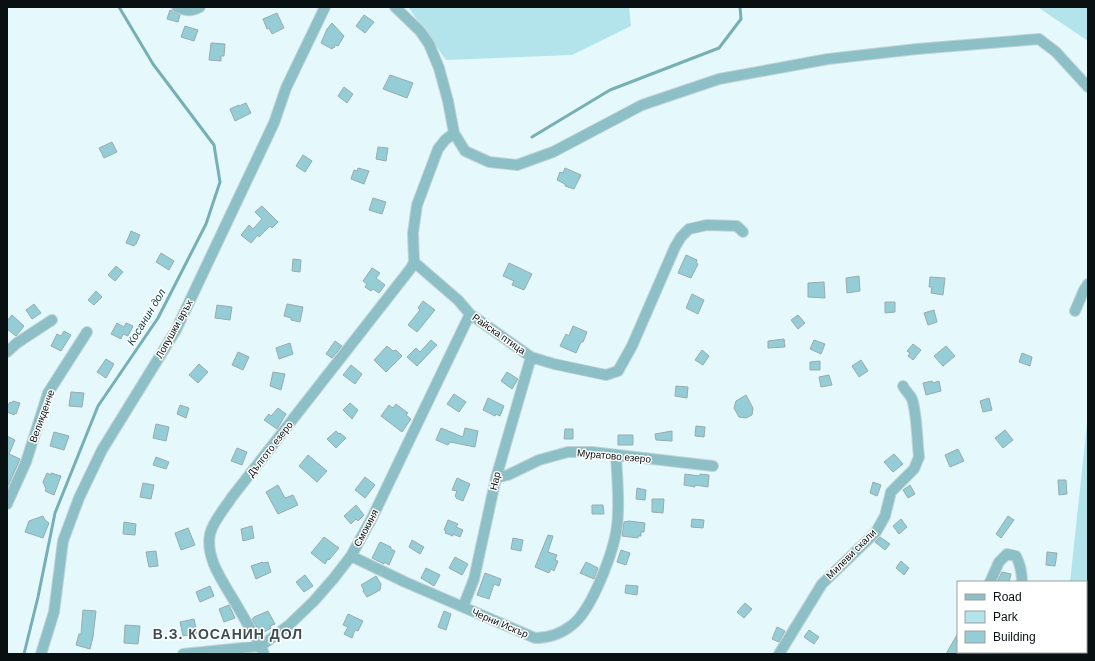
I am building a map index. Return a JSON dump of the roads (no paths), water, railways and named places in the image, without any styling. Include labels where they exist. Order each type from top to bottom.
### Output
[{"type":"street","points":[[177,7],[189,11],[196,10],[200,7]]},
{"type":"street","name":"Лопушки връх","points":[[41,654],[54,612],[63,541],[79,498],[102,450],[176,330],[274,123],[286,88],[325,7]]},
{"type":"street","points":[[395,7],[420,31],[429,44],[439,68],[448,101],[454,133],[465,150],[489,162],[517,165],[553,152],[642,104],[719,79],[828,59],[917,49],[1039,39],[1056,52],[1088,87]]},
{"type":"street","points":[[414,262],[413,234],[417,205],[438,149],[445,140],[454,133]]},
{"type":"street","name":"Райска птица","points":[[414,262],[458,300],[470,314],[531,357],[554,364],[606,375],[618,371],[632,346],[675,247],[681,237],[689,229],[707,225],[737,226],[744,232]]},
{"type":"street","name":"Дългото езеро","points":[[262,650],[212,560],[210,533],[217,519],[232,497],[404,278],[414,262]]},
{"type":"street","points":[[1075,311],[1088,284]]},
{"type":"street","name":"Смокиня","points":[[262,650],[314,601],[351,556],[372,518],[470,314]]},
{"type":"street","points":[[7,352],[17,343],[52,320]]},
{"type":"street","name":"Великденче","points":[[7,504],[26,462],[48,393],[87,332]]},
{"type":"street","name":"Нар","points":[[463,607],[474,579],[496,478],[531,357]]},
{"type":"street","name":"Милеви скали","points":[[779,654],[822,584],[876,532],[885,516],[891,492],[914,469],[917,463],[919,456],[913,404],[909,393],[903,386]]},
{"type":"street","name":"Муратово езеро","points":[[496,478],[508,475],[539,460],[568,452],[592,452],[713,466]]},
{"type":"street","name":"Черни Искър","points":[[351,556],[405,582],[535,638],[546,638],[555,635],[573,625],[590,601],[614,545],[619,500],[616,455]]},
{"type":"street","points":[[990,581],[999,562],[1007,554],[1016,556],[1019,562],[1022,581]]},
{"type":"street","points":[[183,654],[262,650]]},
{"type":"waterway","name":"Косанин дол","points":[[24,654],[38,597],[55,513],[98,406],[158,318],[206,224],[220,182],[214,145],[153,64],[119,7]]},
{"type":"waterway","points":[[532,137],[610,90],[719,48],[741,19],[740,7]]},
{"type":"district","name":"В.З. КОСАНИН ДОЛ","points":[[228,634]]}]
